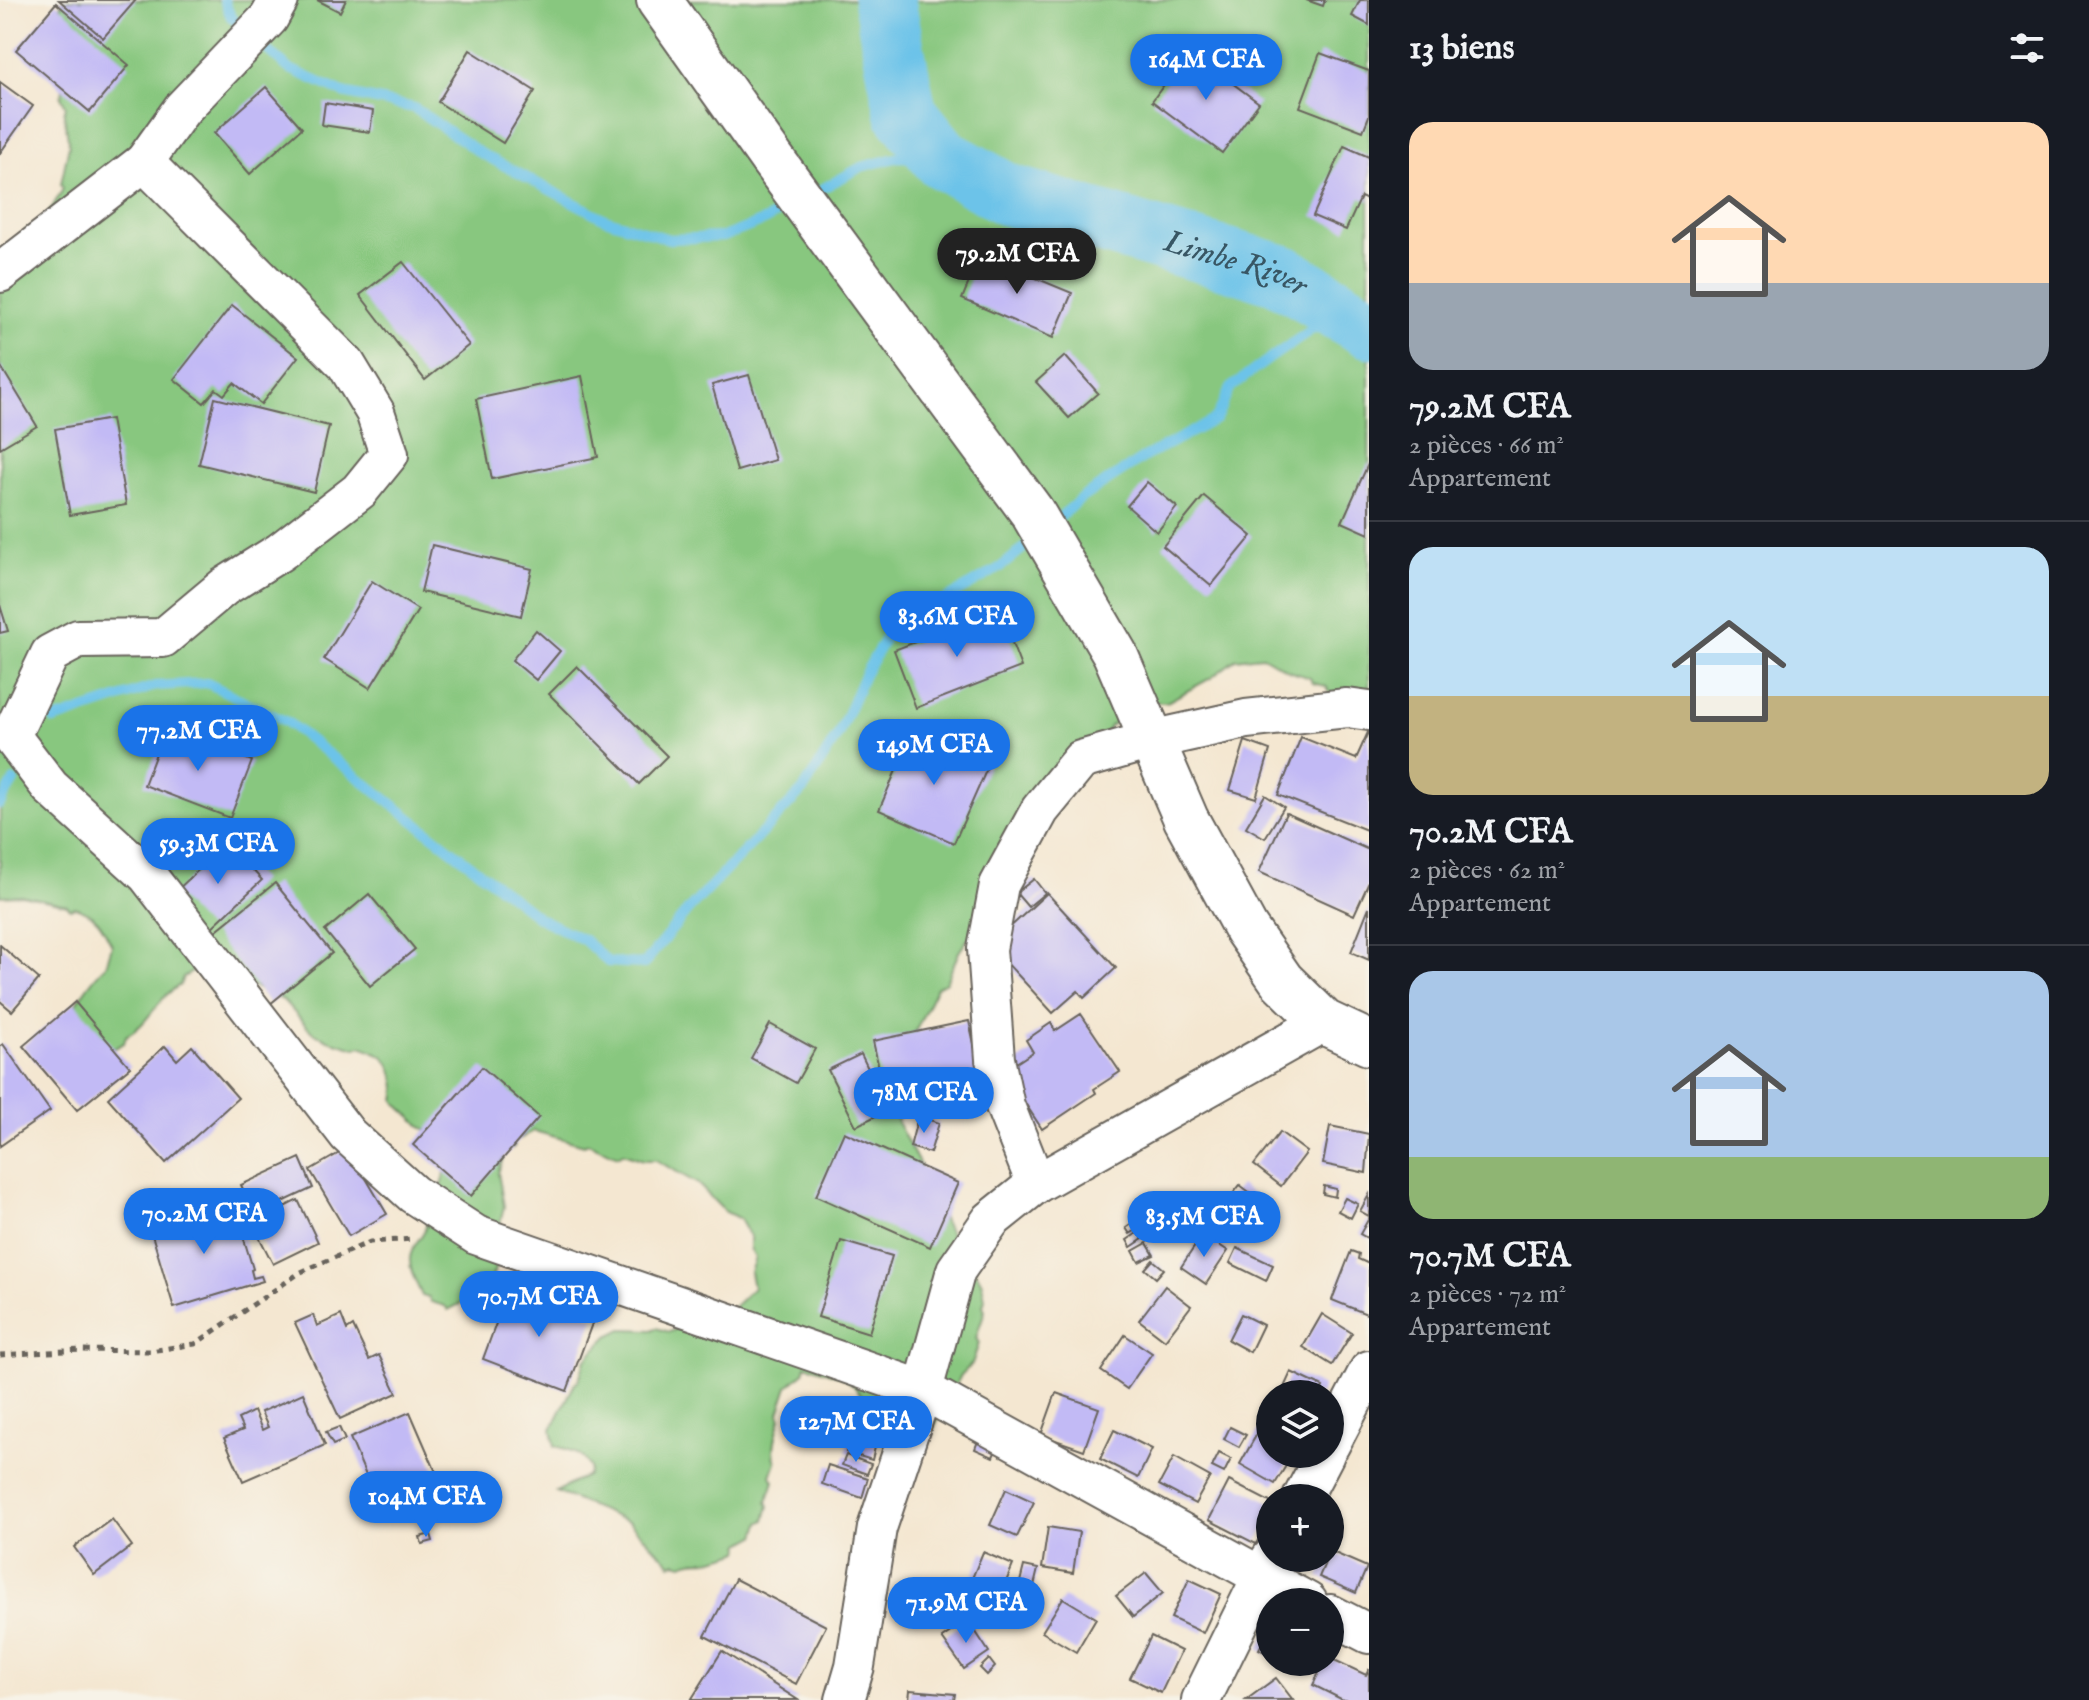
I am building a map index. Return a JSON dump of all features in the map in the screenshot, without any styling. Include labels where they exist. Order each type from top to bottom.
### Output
[{"type":"street","points":[[659,0],[825,232],[1032,512],[1115,654],[1186,819],[1246,929],[1282,981],[1324,1022],[1369,1043]]},
{"type":"street","points":[[0,273],[144,162],[182,109],[235,55],[274,9]]},
{"type":"street","points":[[144,162],[346,364],[375,412],[389,454],[359,491],[280,552],[224,587],[163,638],[78,639],[50,654],[11,736],[50,787],[147,875],[348,1135],[413,1194],[476,1235],[923,1390],[1256,1563]]},
{"type":"street","points":[[1036,1184],[1005,1106],[995,1059],[987,949],[999,885],[1040,810],[1081,760],[1151,740],[1246,719],[1347,708],[1369,711]]},
{"type":"street","points":[[845,1700],[855,1666],[877,1528],[923,1390],[956,1270],[991,1220],[1036,1184],[1324,1022]]},
{"type":"street","points":[[1344,1418],[1369,1370]]},
{"type":"street","points":[[1201,1700],[1264,1572]]},
{"type":"street","points":[[1271,1572],[1291,1588]]},
{"type":"street","points":[[1344,1621],[1369,1634]]},
{"type":"path","points":[[0,1355],[80,1350],[150,1351],[195,1344],[301,1272],[370,1242],[415,1239]]},
{"type":"green space","points":[[63,0],[1369,0],[1369,714],[1331,696],[1326,686],[1313,683],[1310,678],[1289,671],[1263,656],[1236,659],[1211,678],[1167,702],[1156,702],[1126,712],[1110,726],[1098,749],[959,952],[946,982],[937,987],[895,1073],[896,1108],[900,1117],[896,1120],[934,1192],[953,1240],[965,1251],[982,1283],[985,1310],[972,1364],[961,1375],[932,1431],[923,1436],[893,1441],[883,1422],[876,1420],[856,1388],[842,1377],[806,1365],[804,1372],[788,1386],[779,1413],[781,1418],[774,1446],[776,1462],[771,1476],[774,1481],[765,1520],[760,1523],[756,1536],[742,1544],[740,1551],[711,1559],[671,1564],[629,1522],[556,1492],[588,1475],[590,1468],[576,1453],[555,1446],[552,1429],[579,1380],[585,1360],[608,1336],[622,1329],[656,1328],[670,1332],[680,1327],[687,1329],[705,1319],[726,1314],[753,1288],[750,1272],[755,1258],[750,1249],[750,1237],[740,1219],[724,1211],[698,1184],[656,1160],[644,1160],[623,1153],[618,1156],[588,1143],[584,1145],[534,1131],[516,1141],[514,1147],[505,1152],[498,1173],[504,1206],[497,1238],[500,1254],[491,1281],[485,1291],[448,1310],[422,1296],[410,1263],[411,1252],[425,1229],[427,1217],[432,1214],[447,1166],[428,1130],[421,1127],[395,1100],[394,1077],[384,1057],[360,1046],[356,1048],[328,1040],[311,1031],[283,1000],[205,965],[183,977],[180,985],[126,1036],[124,1043],[115,1048],[92,1049],[74,1006],[106,966],[112,945],[105,932],[94,917],[75,907],[70,909],[67,905],[21,895],[0,896],[0,251],[48,214],[63,189],[61,184],[69,145],[53,26]]},
{"type":"building","points":[[59,0],[136,0],[103,38]]},
{"type":"building","points":[[317,0],[346,0],[340,12]]},
{"type":"building","points":[[1306,0],[1325,0],[1323,6]]},
{"type":"building","points":[[1360,0],[1369,0],[1369,25],[1352,16]]},
{"type":"building","points":[[56,3],[129,65],[90,112],[16,50]]},
{"type":"building","points":[[470,50],[535,91],[503,143],[438,102]]},
{"type":"building","points":[[1189,51],[1259,103],[1222,153],[1152,101]]},
{"type":"building","points":[[1320,53],[1369,71],[1369,116],[1363,131],[1300,107]]},
{"type":"building","points":[[0,82],[33,106],[0,153]]},
{"type":"building","points":[[266,87],[302,128],[250,174],[214,133]]},
{"type":"building","points":[[325,103],[373,111],[370,132],[322,125]]},
{"type":"building","points":[[1344,146],[1369,157],[1369,201],[1361,197],[1346,230],[1313,216]]},
{"type":"building","points":[[980,255],[1072,293],[1053,338],[962,299]]},
{"type":"building","points":[[403,262],[469,345],[425,380],[360,295]]},
{"type":"building","points":[[232,305],[298,357],[261,404],[234,383],[224,395],[216,389],[204,403],[174,379]]},
{"type":"building","points":[[1065,356],[1098,393],[1069,418],[1036,382]]},
{"type":"building","points":[[0,365],[37,426],[0,448]]},
{"type":"building","points":[[749,375],[775,460],[737,471],[712,385]]},
{"type":"building","points":[[582,376],[598,457],[492,479],[476,399]]},
{"type":"building","points":[[215,398],[329,426],[314,492],[199,464]]},
{"type":"building","points":[[111,419],[126,505],[70,515],[55,429]]},
{"type":"building","points":[[1369,462],[1369,534],[1342,522]]},
{"type":"building","points":[[1147,482],[1177,507],[1157,532],[1127,506]]},
{"type":"building","points":[[1204,496],[1252,536],[1211,586],[1163,546]]},
{"type":"building","points":[[432,545],[532,569],[521,616],[421,592]]},
{"type":"building","points":[[372,581],[418,610],[370,688],[324,659]]},
{"type":"building","points":[[0,605],[8,631],[0,633]]},
{"type":"building","points":[[999,610],[1021,667],[916,708],[894,650]]},
{"type":"building","points":[[536,630],[560,651],[536,680],[512,660]]},
{"type":"building","points":[[577,666],[667,756],[639,784],[549,694]]},
{"type":"building","points":[[166,727],[252,761],[230,818],[144,785]]},
{"type":"building","points":[[1369,730],[1369,831],[1278,795],[1301,737],[1356,759]]},
{"type":"building","points":[[913,731],[989,764],[954,843],[879,810]]},
{"type":"building","points":[[1245,741],[1270,750],[1256,798],[1230,790]]},
{"type":"building","points":[[1265,795],[1284,807],[1265,838],[1246,827]]},
{"type":"building","points":[[1286,813],[1369,850],[1369,882],[1354,915],[1259,872]]},
{"type":"building","points":[[227,843],[262,880],[209,930],[174,893]]},
{"type":"building","points":[[1034,879],[1045,893],[1028,907],[1016,893]]},
{"type":"building","points":[[275,883],[332,953],[270,1004],[213,933]]},
{"type":"building","points":[[1047,893],[1116,968],[1084,998],[1078,991],[1053,1013],[1004,960],[993,943]]},
{"type":"building","points":[[369,894],[415,949],[370,986],[325,931]]},
{"type":"building","points":[[1369,907],[1369,960],[1351,952]]},
{"type":"building","points":[[0,945],[39,979],[12,1011],[0,1001]]},
{"type":"building","points":[[75,1002],[130,1067],[77,1110],[23,1046]]},
{"type":"building","points":[[1081,1014],[1120,1072],[1094,1089],[1096,1093],[1042,1129],[1004,1071],[1033,1052],[1026,1040],[1051,1023],[1055,1031]]},
{"type":"building","points":[[969,1021],[981,1076],[885,1096],[873,1041]]},
{"type":"building","points":[[770,1024],[815,1049],[796,1083],[751,1058]]},
{"type":"building","points":[[3,1044],[50,1111],[0,1146],[0,1046]]},
{"type":"building","points":[[165,1046],[177,1060],[192,1046],[238,1098],[166,1163],[108,1098]]},
{"type":"building","points":[[861,1054],[888,1110],[856,1126],[828,1070]]},
{"type":"building","points":[[482,1067],[539,1117],[471,1196],[413,1145]]},
{"type":"building","points":[[918,1116],[939,1123],[930,1153],[910,1147]]},
{"type":"building","points":[[1330,1126],[1369,1134],[1366,1173],[1323,1164]]},
{"type":"building","points":[[844,1132],[958,1183],[930,1247],[816,1196]]},
{"type":"building","points":[[1280,1132],[1307,1152],[1281,1186],[1254,1165]]},
{"type":"building","points":[[348,1148],[387,1214],[349,1236],[310,1170]]},
{"type":"building","points":[[300,1158],[313,1188],[255,1215],[241,1185]]},
{"type":"building","points":[[1240,1185],[1268,1206],[1241,1240],[1214,1218]]},
{"type":"building","points":[[1324,1186],[1336,1189],[1335,1197],[1323,1194]]},
{"type":"building","points":[[1369,1195],[1369,1216],[1360,1211]]},
{"type":"building","points":[[1345,1198],[1358,1204],[1351,1218],[1338,1211]]},
{"type":"building","points":[[298,1200],[318,1242],[273,1264],[252,1223]]},
{"type":"building","points":[[233,1203],[253,1278],[261,1276],[263,1281],[174,1308],[150,1228]]},
{"type":"building","points":[[1369,1218],[1369,1239],[1360,1234]]},
{"type":"building","points":[[1135,1222],[1138,1229],[1130,1234],[1126,1228]]},
{"type":"building","points":[[1139,1232],[1143,1239],[1131,1247],[1127,1240]]},
{"type":"building","points":[[1203,1234],[1228,1251],[1206,1284],[1181,1267]]},
{"type":"building","points":[[841,1241],[892,1256],[869,1333],[818,1317]]},
{"type":"building","points":[[1147,1243],[1154,1255],[1139,1262],[1133,1251]]},
{"type":"building","points":[[1237,1248],[1273,1265],[1266,1281],[1230,1263]]},
{"type":"building","points":[[1351,1251],[1369,1264],[1369,1315],[1332,1300]]},
{"type":"building","points":[[1153,1260],[1164,1269],[1156,1278],[1145,1269]]},
{"type":"building","points":[[1165,1286],[1191,1306],[1165,1340],[1139,1320]]},
{"type":"building","points":[[521,1289],[594,1318],[567,1391],[483,1359],[505,1299],[515,1303]]},
{"type":"building","points":[[1241,1314],[1263,1325],[1250,1352],[1228,1340]]},
{"type":"building","points":[[1322,1314],[1352,1333],[1332,1365],[1303,1347]]},
{"type":"building","points":[[313,1315],[317,1326],[341,1315],[347,1330],[353,1326],[369,1360],[379,1355],[397,1393],[340,1419],[295,1323]]},
{"type":"building","points":[[1125,1335],[1152,1353],[1127,1389],[1101,1371]]},
{"type":"building","points":[[1291,1372],[1308,1380],[1287,1380]]},
{"type":"building","points":[[303,1393],[325,1445],[243,1481],[224,1438],[243,1430],[238,1419],[254,1411],[262,1430],[268,1427],[261,1412]]},
{"type":"building","points":[[1056,1393],[1099,1408],[1084,1450],[1041,1435]]},
{"type":"building","points":[[410,1412],[436,1472],[376,1499],[350,1438]]},
{"type":"building","points":[[339,1427],[345,1440],[333,1445],[326,1432]]},
{"type":"building","points":[[1230,1427],[1246,1435],[1239,1447],[1224,1439]]},
{"type":"building","points":[[1114,1430],[1152,1449],[1138,1478],[1100,1459]]},
{"type":"building","points":[[981,1433],[1000,1441],[993,1457],[975,1449]]},
{"type":"building","points":[[850,1435],[876,1443],[872,1460],[846,1452]]},
{"type":"building","points":[[1256,1436],[1256,1468],[1285,1468],[1275,1484],[1240,1464]]},
{"type":"building","points":[[1219,1453],[1231,1459],[1224,1473],[1212,1467]]},
{"type":"building","points":[[846,1455],[871,1464],[867,1474],[842,1465]]},
{"type":"building","points":[[1174,1457],[1210,1477],[1195,1504],[1159,1485]]},
{"type":"building","points":[[828,1465],[868,1478],[862,1498],[822,1484]]},
{"type":"building","points":[[1229,1481],[1256,1495],[1256,1544],[1209,1520]]},
{"type":"building","points":[[435,1489],[441,1500],[423,1509],[417,1498]]},
{"type":"building","points":[[1006,1489],[1034,1502],[1017,1537],[990,1525]]},
{"type":"building","points":[[112,1519],[132,1546],[94,1575],[74,1547]]},
{"type":"building","points":[[1048,1527],[1079,1532],[1073,1573],[1042,1568]]},
{"type":"building","points":[[431,1534],[433,1541],[422,1544],[420,1537]]},
{"type":"building","points":[[983,1552],[1013,1565],[995,1608],[965,1595]]},
{"type":"building","points":[[1344,1557],[1367,1567],[1356,1593],[1319,1577],[1321,1572],[1344,1572]]},
{"type":"building","points":[[1024,1566],[1038,1569],[1034,1586],[1020,1582]]},
{"type":"building","points":[[1146,1573],[1163,1593],[1133,1617],[1116,1596]]},
{"type":"building","points":[[735,1579],[826,1626],[796,1684],[705,1636]]},
{"type":"building","points":[[1189,1579],[1221,1594],[1203,1633],[1171,1618]]},
{"type":"building","points":[[1063,1598],[1096,1618],[1076,1652],[1042,1632]]},
{"type":"building","points":[[950,1599],[963,1613],[951,1623],[939,1610]]},
{"type":"building","points":[[968,1620],[989,1652],[964,1669],[942,1638]]},
{"type":"building","points":[[1151,1636],[1181,1651],[1161,1693],[1130,1678]]},
{"type":"building","points":[[722,1651],[798,1700],[691,1700]]},
{"type":"building","points":[[989,1659],[995,1667],[987,1675],[980,1668]]},
{"type":"building","points":[[1344,1665],[1366,1675],[1369,1669],[1369,1700],[1343,1700],[1313,1685],[1317,1676],[1344,1676]]},
{"type":"building","points":[[1276,1678],[1293,1700],[1246,1700]]},
{"type":"building","points":[[910,1690],[955,1694],[954,1700],[909,1700]]},
{"type":"waterway","points":[[224,0],[231,17],[245,30]]},
{"type":"waterway","name":"Limbe River","points":[[884,0],[906,113],[942,158],[1008,195],[1281,275],[1369,327]]},
{"type":"waterway","points":[[257,41],[288,68],[343,93],[414,108],[482,154],[605,219],[669,239],[723,237],[764,221],[792,205]]},
{"type":"waterway","points":[[809,196],[861,167],[899,157],[942,158]]},
{"type":"waterway","points":[[1052,524],[1083,497],[1146,456],[1216,419],[1230,388],[1269,359],[1311,330],[1350,316]]},
{"type":"waterway","points":[[54,720],[155,686],[207,683],[287,722],[539,918],[584,940],[608,962],[644,964],[688,910],[804,789],[839,733],[864,675],[888,633],[1001,567],[1037,537]]},
{"type":"waterway","points":[[0,804],[14,781]]}]
